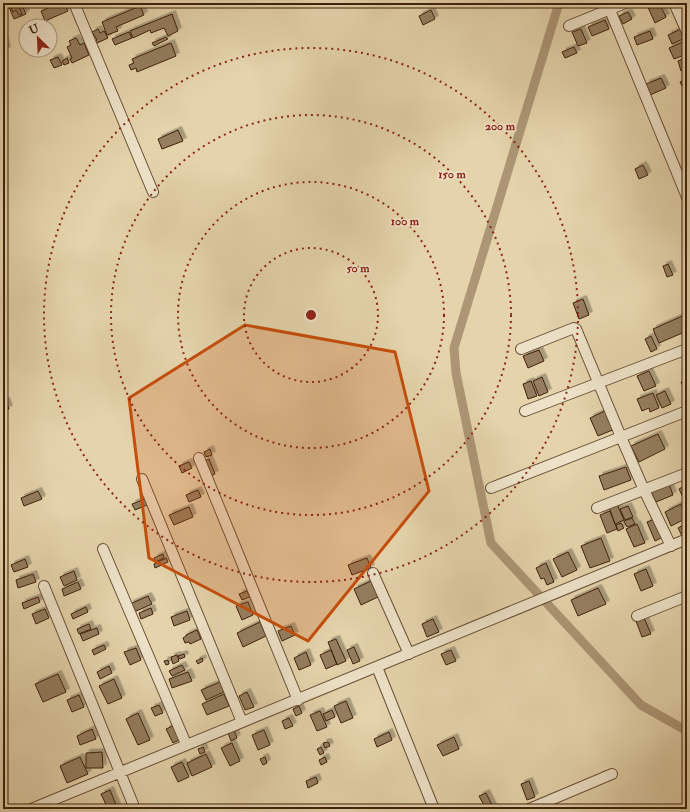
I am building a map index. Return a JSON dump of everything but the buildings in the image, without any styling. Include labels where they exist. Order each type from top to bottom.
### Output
[{"type":"street","points":[[74,3],[153,192]]},
{"type":"street","points":[[569,26],[625,3]]},
{"type":"street","points":[[674,3],[687,32]]},
{"type":"street","points":[[610,10],[687,197]]},
{"type":"street","points":[[521,349],[574,328],[582,341],[598,384],[644,490],[671,546]]},
{"type":"street","points":[[525,412],[687,349]]},
{"type":"street","points":[[490,488],[687,411]]},
{"type":"street","points":[[199,458],[298,700]]},
{"type":"street","points":[[597,508],[687,473]]},
{"type":"street","points":[[142,479],[242,722]]},
{"type":"street","points":[[31,809],[687,539]]},
{"type":"street","points":[[103,549],[186,744]]},
{"type":"street","points":[[373,573],[409,654]]},
{"type":"street","points":[[44,586],[135,809]]},
{"type":"street","points":[[637,616],[687,596]]},
{"type":"street","points":[[377,667],[432,808]]},
{"type":"street","points":[[529,809],[612,774]]},
{"type":"highlighted area","points":[[245,325],[395,352],[429,491],[308,641],[149,558],[129,398]]},
{"type":"waterway","points":[[559,3],[454,348],[456,373],[491,543],[641,705],[687,731]]}]
